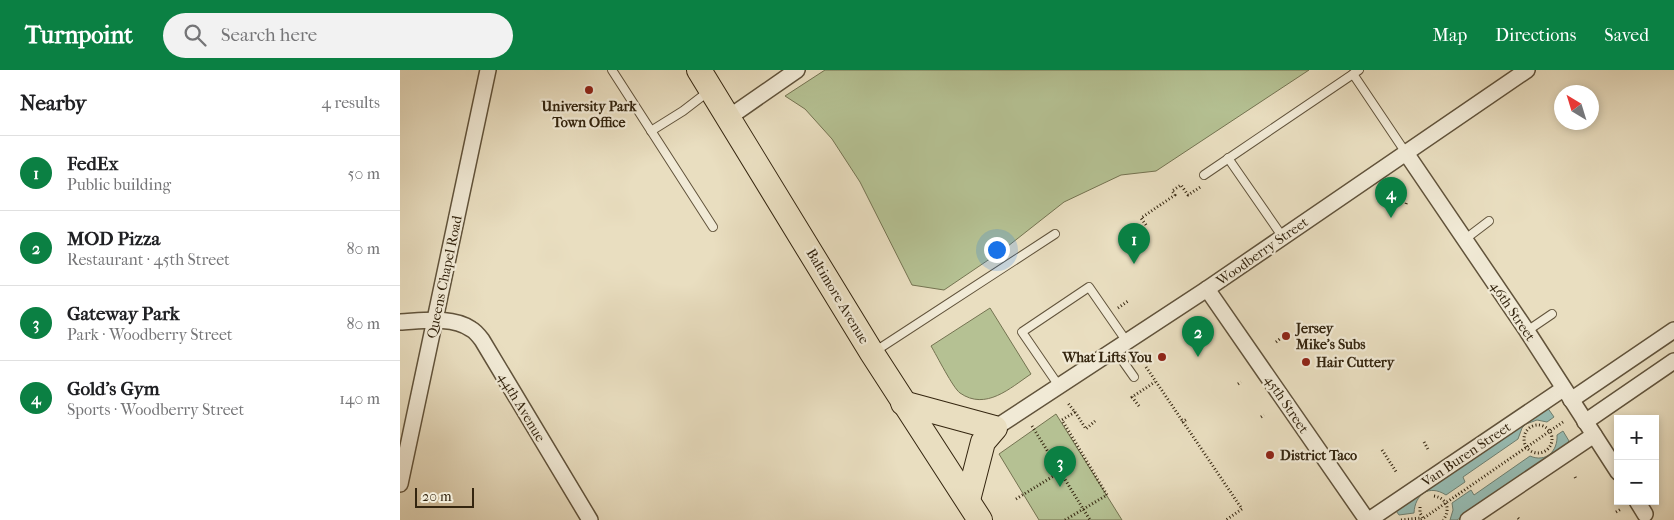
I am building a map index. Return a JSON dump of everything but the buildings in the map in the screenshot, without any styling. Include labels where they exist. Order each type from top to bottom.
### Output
[{"type":"main road","name":"Baltimore Avenue","points":[[705,80],[903,403],[974,510]]},
{"type":"main road","points":[[903,403],[995,428],[982,442],[974,510]]},
{"type":"street","name":"Queens Chapel Road","points":[[400,484],[488,70]]},
{"type":"street","points":[[728,118],[797,70]]},
{"type":"street","name":"Woodberry Street","points":[[995,428],[1208,289],[1282,236],[1526,70]]},
{"type":"street","name":"46th Street","points":[[1406,153],[1527,331],[1614,466]]},
{"type":"street","name":"45th Street","points":[[1208,289],[1368,520]]},
{"type":"street","name":"44th Avenue","points":[[400,322],[435,320],[459,323],[472,329],[482,340],[590,520]]},
{"type":"street","name":"Van Buren Street","points":[[1368,520],[1567,394],[1674,330]]},
{"type":"street","points":[[1585,422],[1674,361]]},
{"type":"street","points":[[1468,520],[1594,435]]},
{"type":"lane","points":[[612,70],[713,227]]},
{"type":"lane","points":[[1204,175],[1356,72],[1406,153]]},
{"type":"lane","points":[[651,131],[683,111],[705,80]]},
{"type":"lane","points":[[1228,158],[1282,236]]},
{"type":"lane","points":[[1464,240],[1489,221]]},
{"type":"lane","points":[[872,353],[1055,234]]},
{"type":"lane","points":[[1060,386],[1022,332],[1089,287],[1121,346],[1134,377]]},
{"type":"lane","points":[[1527,331],[1552,314]]},
{"type":"path","points":[[1146,226],[1141,218],[1175,195],[1172,191],[1181,185]]},
{"type":"path","points":[[1202,336],[1205,329]]},
{"type":"path","points":[[1276,342],[1281,338]]},
{"type":"path","points":[[1143,362],[1242,509],[1226,520]]},
{"type":"path","points":[[1139,406],[1132,397],[1155,382]]},
{"type":"path","points":[[1068,402],[1086,429],[1095,421]]},
{"type":"path","points":[[1065,520],[1108,495],[1062,420],[1075,412]]},
{"type":"path","points":[[1182,422],[1187,419]]},
{"type":"path","points":[[1401,520],[1422,519],[1563,422]]},
{"type":"path","points":[[1032,426],[1090,520]]},
{"type":"path","points":[[1532,426],[1541,426],[1550,432],[1552,439],[1546,451],[1537,454],[1526,447],[1525,433],[1532,426]]},
{"type":"path","points":[[1424,442],[1429,451]]},
{"type":"path","points":[[1382,450],[1397,473]]},
{"type":"path","points":[[1016,499],[1060,472]]},
{"type":"path","points":[[1428,497],[1438,496],[1446,502],[1448,511],[1443,520]]},
{"type":"path","points":[[1421,504],[1422,519]]},
{"type":"path","points":[[1616,512],[1621,509]]},
{"type":"green space","points":[[825,70],[1309,70],[1156,171],[1121,175],[1064,202],[1003,250],[944,290],[912,285],[860,182],[832,139],[805,109],[785,96]]},
{"type":"green space","points":[[990,308],[1031,374],[997,396],[979,400],[970,398],[957,390],[931,346]]},
{"type":"green space","points":[[1056,414],[1122,520],[1039,520],[999,454]]},
{"type":"water","points":[[1547,407],[1554,417],[1547,422],[1537,420],[1526,424],[1522,428],[1518,439],[1463,477],[1465,482],[1446,495],[1434,491],[1424,493],[1417,501],[1414,513],[1399,515],[1394,508]]},
{"type":"water","points":[[1563,431],[1569,441],[1561,449],[1457,520],[1450,520],[1453,510],[1452,503],[1471,490],[1474,495],[1530,456],[1536,458],[1546,457],[1553,451],[1557,435]]},
{"type":"place","name":"University Park Town Office","points":[[589,90]]},
{"type":"place","name":"Gold's Gym","points":[[1391,218]]},
{"type":"place","name":"FedEx","points":[[1134,264]]},
{"type":"place","name":"Jersey Mike's Subs","points":[[1286,336]]},
{"type":"place","name":"What Lifts You","points":[[1162,357]]},
{"type":"place","name":"MOD Pizza","points":[[1198,357]]},
{"type":"place","name":"Hair Cuttery","points":[[1306,362]]},
{"type":"place","name":"District Taco","points":[[1270,455]]},
{"type":"place","name":"Gateway Park","points":[[1060,487]]}]
